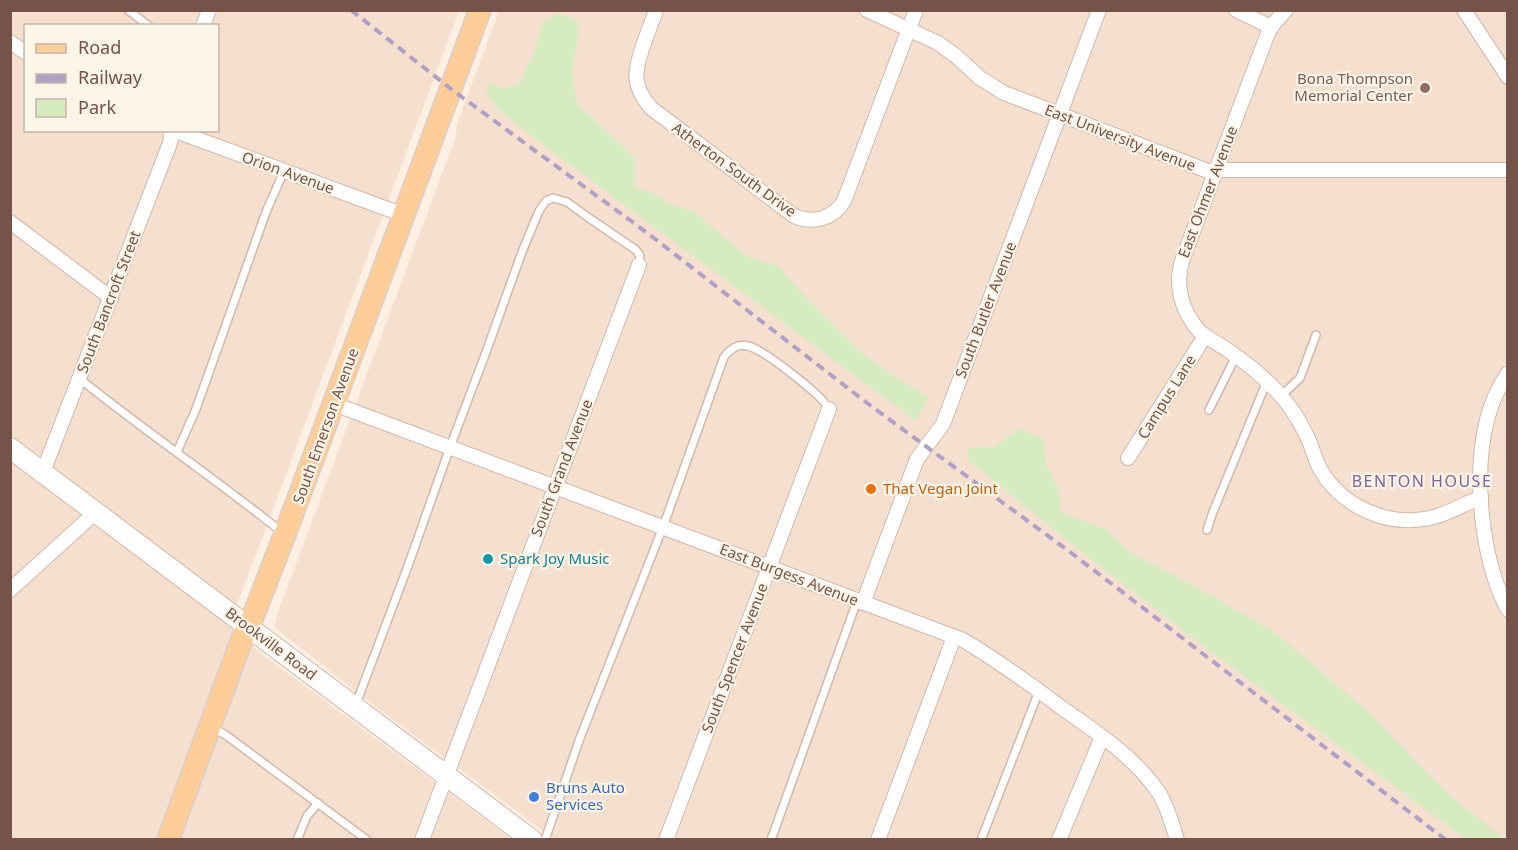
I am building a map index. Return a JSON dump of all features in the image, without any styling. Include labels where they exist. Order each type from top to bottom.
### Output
[{"type":"main road","name":"South Emerson Avenue","points":[[168,840],[334,404],[480,10]]},
{"type":"street","name":"Atherton South Drive","points":[[656,10],[637,63],[636,79],[640,95],[651,108],[794,216],[810,220],[822,219],[832,214],[844,201],[916,10]]},
{"type":"street","name":"East University Avenue","points":[[867,10],[945,48],[980,78],[1004,93],[1203,170],[1508,170]]},
{"type":"street","name":"South Butler Avenue","points":[[860,602],[916,459],[943,424],[1099,10]]},
{"type":"street","points":[[1236,10],[1272,27]]},
{"type":"street","name":"East Ohmer Avenue","points":[[1286,10],[1272,27],[1183,258],[1179,275],[1182,304],[1193,325],[1267,381],[1281,396],[1295,414],[1331,485],[1348,501],[1368,512],[1390,519],[1413,520],[1446,513],[1481,497]]},
{"type":"street","points":[[1464,10],[1508,77]]},
{"type":"street","points":[[10,42],[24,52]]},
{"type":"street","name":"South Bancroft Street","points":[[43,472],[170,143],[171,132]]},
{"type":"street","name":"Orion Avenue","points":[[177,132],[404,215]]},
{"type":"street","points":[[10,222],[111,298]]},
{"type":"street","name":"South Grand Avenue","points":[[422,840],[639,265]]},
{"type":"street","name":"Campus Lane","points":[[1128,458],[1205,336]]},
{"type":"street","points":[[1508,373],[1495,396],[1486,423],[1482,451],[1481,497],[1488,554],[1508,610]]},
{"type":"street","name":"East Burgess Avenue","points":[[334,404],[967,643],[1102,737],[1134,765],[1157,790],[1169,814],[1177,840]]},
{"type":"street","name":"South Spencer Avenue","points":[[666,840],[829,409]]},
{"type":"street","name":"Brookville Road","points":[[10,448],[532,840]]},
{"type":"street","points":[[10,590],[96,512]]},
{"type":"street","points":[[878,840],[954,637]]},
{"type":"street","points":[[1059,840],[1102,737]]},
{"type":"lane","points":[[128,10],[146,24]]},
{"type":"lane","points":[[177,452],[196,409],[266,212],[284,171]]},
{"type":"lane","points":[[355,707],[539,211],[546,201],[553,198],[567,202],[636,250],[640,256],[639,265]]},
{"type":"lane","points":[[1281,396],[1300,378],[1316,335]]},
{"type":"lane","points":[[545,840],[584,727],[663,527],[724,357],[732,348],[740,345],[755,348],[820,397],[829,409]]},
{"type":"lane","points":[[1209,410],[1236,356]]},
{"type":"lane","points":[[80,379],[285,534]]},
{"type":"lane","points":[[1207,530],[1267,381]]},
{"type":"lane","points":[[771,840],[860,602]]},
{"type":"lane","points":[[981,840],[1039,691]]},
{"type":"lane","points":[[210,726],[227,736],[367,840]]},
{"type":"lane","points":[[297,840],[307,816],[318,803]]},
{"type":"shaded area","points":[[10,11],[459,11],[266,528],[237,604],[226,624],[263,655],[511,839],[11,839]]},
{"type":"shaded area","points":[[499,11],[1507,11],[1507,839],[554,839],[364,698],[274,627],[456,136],[457,124]]},
{"type":"green space","points":[[558,13],[578,20],[577,45],[572,72],[577,103],[635,158],[635,188],[653,193],[670,204],[695,212],[746,256],[778,266],[857,349],[898,379],[929,397],[916,421],[500,111],[486,94],[490,82],[504,89],[518,85],[533,55],[542,23]]},
{"type":"green space","points":[[1019,428],[1043,439],[1046,463],[1058,488],[1061,512],[1107,530],[1131,553],[1182,579],[1276,633],[1366,710],[1449,795],[1505,839],[1466,839],[1207,649],[968,460],[967,448],[994,447]]},
{"type":"railway","points":[[351,10],[451,89],[646,232],[871,406],[1070,552],[1446,840]]},
{"type":"place","name":"Bona Thompson Memorial Center","points":[[1425,88]]},
{"type":"place","name":"That Vegan Joint","points":[[871,489]]},
{"type":"place","name":"Spark Joy Music","points":[[488,559]]},
{"type":"place","name":"Bruns Auto Services","points":[[534,797]]},
{"type":"district","name":"BENTON HOUSE","points":[[1422,481]]}]
